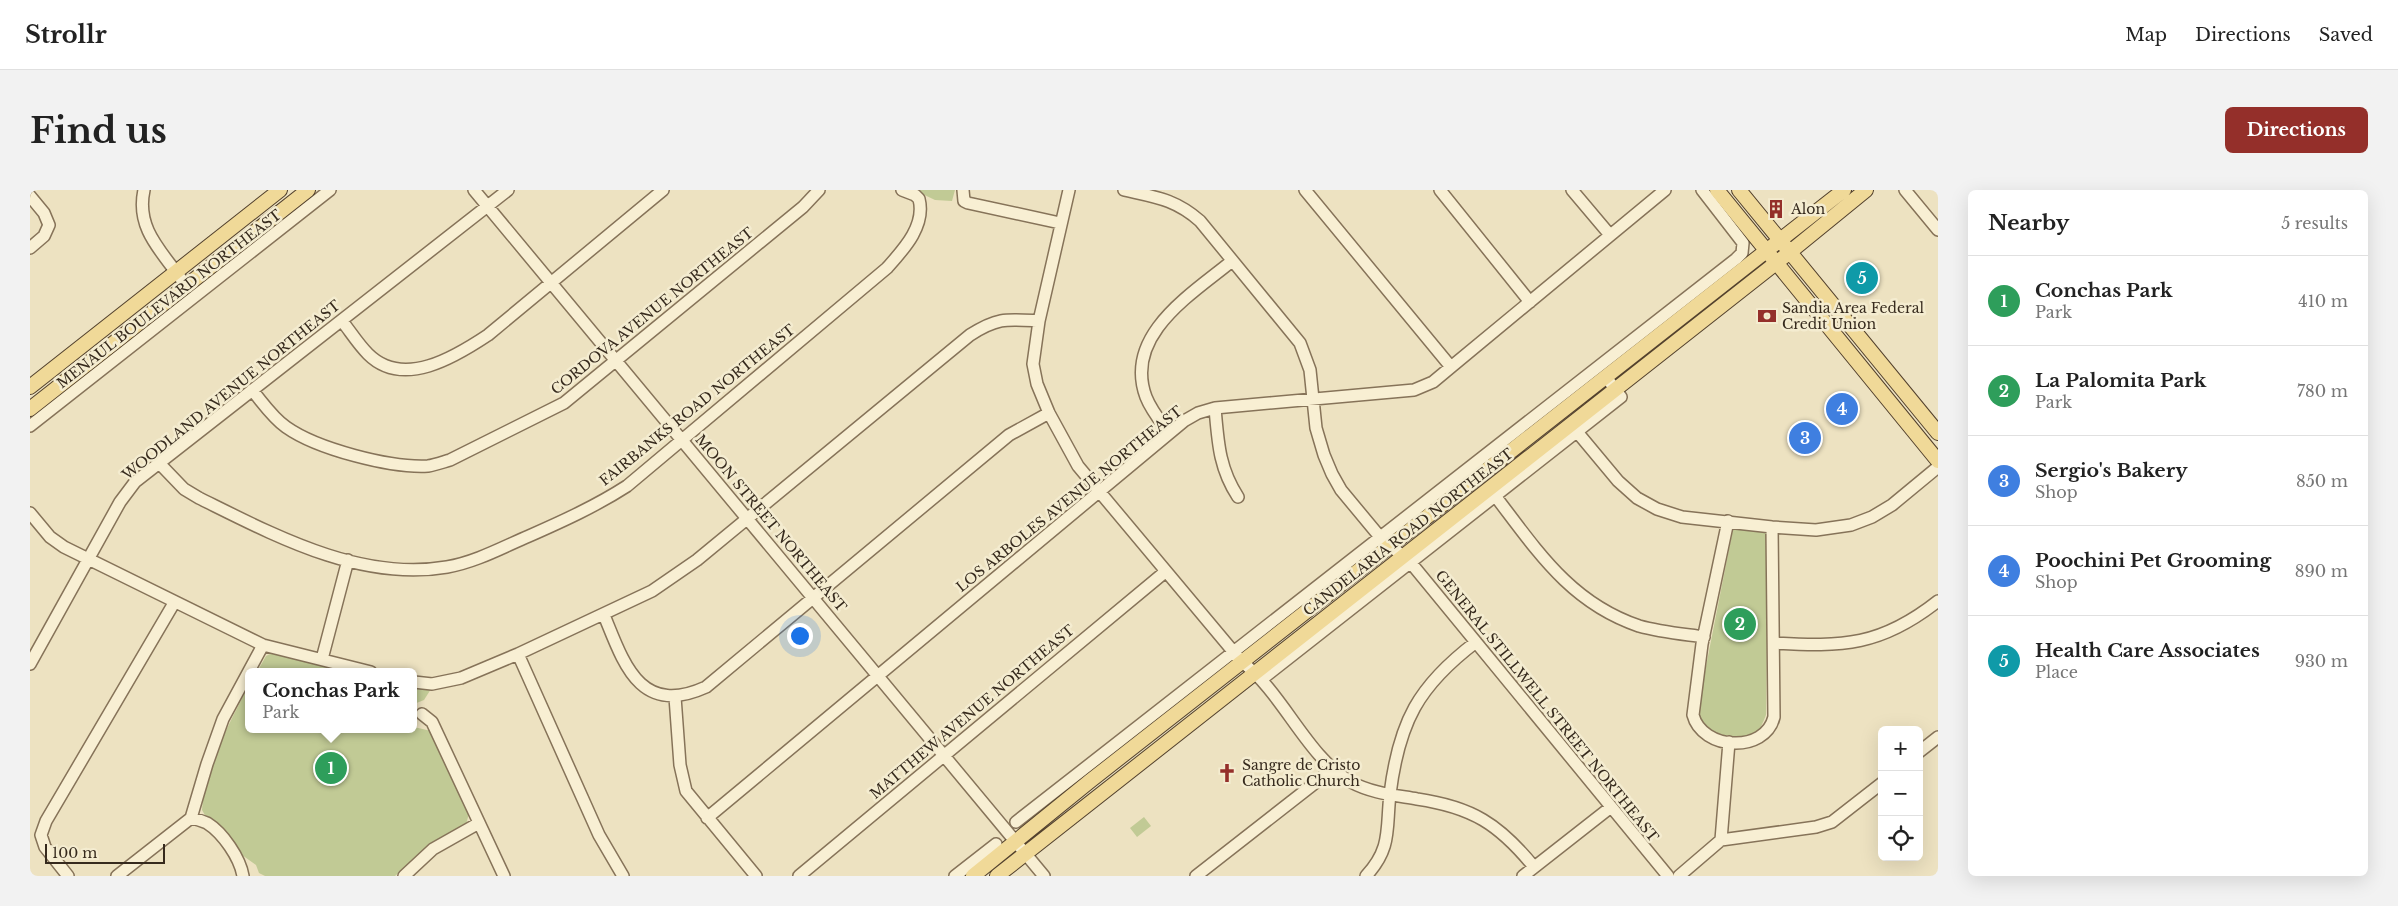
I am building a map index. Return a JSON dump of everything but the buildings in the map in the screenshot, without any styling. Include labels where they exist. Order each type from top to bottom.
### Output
[{"type":"main road","name":"MENAUL BOULEVARD NORTHEAST","points":[[30,387],[280,190]]},
{"type":"main road","name":"MENAUL BOULEVARD NORTHEAST","points":[[30,408],[308,190]]},
{"type":"main road","points":[[1717,190],[1938,461]]},
{"type":"main road","points":[[1740,190],[1938,433]]},
{"type":"main road","name":"CANDELARIA ROAD NORTHEAST","points":[[1786,246],[1844,190]]},
{"type":"main road","name":"CANDELARIA ROAD NORTHEAST","points":[[997,876],[1407,560],[1771,258],[1866,190]]},
{"type":"main road","name":"CANDELARIA ROAD NORTHEAST","points":[[973,876],[1237,657],[1386,541],[1606,377],[1771,258]]},
{"type":"street","points":[[144,190],[142,212],[144,224],[151,238],[186,286]]},
{"type":"street","points":[[30,426],[330,190]]},
{"type":"street","name":"MOON STREET NORTHEAST","points":[[474,190],[1044,876]]},
{"type":"street","name":"WOODLAND AVENUE NORTHEAST","points":[[30,664],[130,488],[159,463],[508,190]]},
{"type":"street","points":[[342,320],[369,355],[382,364],[396,369],[425,368],[466,350],[488,335],[663,190]]},
{"type":"street","name":"CORDOVA AVENUE NORTHEAST","points":[[252,390],[274,417],[300,435],[346,453],[404,466],[430,466],[450,460],[542,416],[564,403],[803,207],[819,190]]},
{"type":"street","name":"FAIRBANKS ROAD NORTHEAST","points":[[159,463],[184,490],[292,543],[348,560],[386,568],[447,567],[474,560],[597,506],[627,486],[887,268],[912,236],[918,220],[920,205],[915,195],[902,190]]},
{"type":"street","points":[[1069,190],[1039,321],[1033,364],[1037,384],[1049,413],[1078,466],[1237,657],[1258,675],[1333,769],[1350,781],[1370,790],[1454,806],[1484,820],[1513,842],[1534,867]]},
{"type":"street","name":"GENERAL STILLWELL STREET NORTHEAST","points":[[1124,190],[1164,199],[1183,207],[1200,221],[1300,344],[1310,370],[1316,428],[1324,455],[1341,490],[1386,541],[1407,560],[1668,876]]},
{"type":"street","points":[[1305,190],[1451,367]]},
{"type":"street","points":[[1440,190],[1530,302]]},
{"type":"street","points":[[1572,190],[1610,235]]},
{"type":"street","name":"LOS ARBOLES AVENUE NORTHEAST","points":[[707,818],[1098,491],[1169,433],[1198,413],[1215,408],[1414,390],[1433,382],[1664,190]]},
{"type":"street","points":[[1386,541],[1742,253],[1743,242],[1702,190]]},
{"type":"street","points":[[1905,190],[1938,230]]},
{"type":"street","points":[[963,193],[964,201],[968,203],[1060,223]]},
{"type":"street","points":[[30,196],[44,212],[48,225],[44,236],[30,248]]},
{"type":"street","points":[[1169,433],[1154,414],[1146,396],[1142,378],[1143,357],[1151,335],[1166,316],[1232,261]]},
{"type":"street","points":[[417,682],[432,684],[461,678],[604,615],[652,591],[698,560],[970,335],[986,324],[1006,318],[1039,321]]},
{"type":"street","points":[[1407,560],[1496,497],[1621,398],[1616,388],[1606,377]]},
{"type":"street","points":[[1215,408],[1221,464],[1227,481],[1238,497]]},
{"type":"street","points":[[604,615],[631,675],[647,688],[675,697],[706,687],[1009,435],[1049,413]]},
{"type":"street","points":[[1578,433],[1618,482],[1637,498],[1656,509],[1682,517],[1772,527],[1816,530],[1851,525],[1872,517],[1892,505],[1938,467]]},
{"type":"street","points":[[1496,497],[1559,576],[1591,604],[1617,618],[1641,626],[1704,637]]},
{"type":"street","points":[[30,513],[50,537],[64,547],[174,603],[263,645],[356,668]]},
{"type":"street","points":[[1728,521],[1704,637],[1693,715],[1695,725],[1707,737],[1729,742],[1755,740],[1765,734],[1772,726],[1774,716],[1772,527]]},
{"type":"street","points":[[322,659],[348,560]]},
{"type":"street","name":"MATTHEW AVENUE NORTHEAST","points":[[799,876],[1165,572]]},
{"type":"street","points":[[1774,643],[1819,646],[1847,644],[1869,639],[1906,624],[1938,601]]},
{"type":"street","points":[[68,876],[45,847],[41,835],[46,821],[174,603]]},
{"type":"street","points":[[1366,876],[1377,864],[1386,846],[1390,794],[1400,736],[1416,704],[1440,672],[1476,642]]},
{"type":"street","points":[[251,668],[263,645]]},
{"type":"street","points":[[518,654],[602,841],[623,876]]},
{"type":"street","points":[[1016,822],[1237,657]]},
{"type":"street","points":[[117,876],[191,818],[223,719],[245,678]]},
{"type":"street","points":[[675,697],[680,765],[686,791],[756,876]]},
{"type":"street","points":[[422,714],[432,722],[504,876]]},
{"type":"street","points":[[1923,749],[1938,737]]},
{"type":"street","points":[[1721,840],[1729,742]]},
{"type":"street","points":[[1196,876],[1333,769]]},
{"type":"street","points":[[1679,876],[1721,840],[1816,827],[1832,822],[1878,786]]},
{"type":"street","points":[[1523,876],[1611,807]]},
{"type":"street","points":[[191,818],[207,824],[217,833],[241,864],[244,876]]},
{"type":"street","points":[[404,876],[433,849],[479,823]]},
{"type":"street","points":[[955,876],[996,844]]},
{"type":"green space","points":[[914,190],[955,190],[952,201],[935,200]]},
{"type":"green space","points":[[1733,529],[1766,531],[1768,536],[1766,715],[1758,732],[1753,735],[1743,736],[1722,735],[1706,729],[1697,712]]},
{"type":"green space","points":[[276,654],[331,668],[259,668],[266,656]]},
{"type":"green space","points":[[417,687],[431,689],[424,700],[417,703]]},
{"type":"green space","points":[[245,693],[245,733],[417,733],[417,728],[431,731],[469,813],[466,825],[437,840],[395,876],[265,876],[259,873],[256,865],[242,855],[220,826],[206,817],[202,810],[208,779],[226,731]]},
{"type":"green space","points":[[1144,817],[1151,826],[1137,837],[1130,828]]},
{"type":"place","name":"Alon","points":[[1776,209]]},
{"type":"place","name":"Health Care Associates","points":[[1862,278]]},
{"type":"place","name":"Sandia Area Federal Credit Union","points":[[1767,316]]},
{"type":"place","name":"Poochini Pet Grooming","points":[[1842,409]]},
{"type":"place","name":"Sergio's Bakery","points":[[1805,438]]},
{"type":"place","name":"La Palomita Park","points":[[1740,624]]},
{"type":"place","name":"Conchas Park","points":[[331,768]]},
{"type":"place","name":"Sangre de Cristo Catholic Church","points":[[1227,773]]}]
